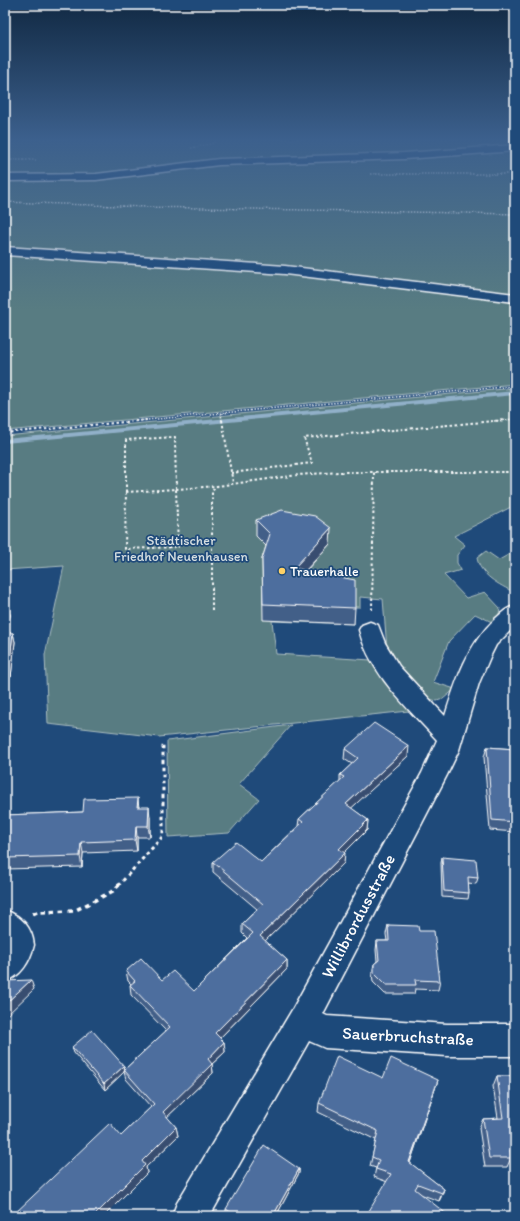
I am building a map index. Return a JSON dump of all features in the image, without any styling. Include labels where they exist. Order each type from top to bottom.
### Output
[{"type":"street","points":[[5,251],[290,271],[515,298]]},
{"type":"street","name":"Willibrordusstraße","points":[[190,1216],[253,1110],[303,1020],[430,780],[450,737],[463,694],[478,656],[486,643],[515,613]]},
{"type":"street","points":[[370,630],[374,645],[383,663],[450,737]]},
{"type":"street","points":[[5,968],[13,961],[19,943],[9,925]]},
{"type":"street","name":"Sauerbruchstraße","points":[[303,1020],[325,1032],[447,1040],[515,1040]]},
{"type":"path","points":[[5,202],[155,207],[515,214]]},
{"type":"path","points":[[5,434],[515,386]]},
{"type":"path","points":[[221,413],[233,483]]},
{"type":"path","points":[[231,473],[312,463],[304,438],[515,419]]},
{"type":"path","points":[[175,437],[178,547],[125,549],[126,492],[126,440],[175,437]]},
{"type":"path","points":[[126,492],[217,486],[298,475],[374,471],[515,472]]},
{"type":"path","points":[[370,630],[374,471]]},
{"type":"path","points":[[212,610],[212,491],[217,486]]},
{"type":"path","points":[[9,925],[36,912],[74,911],[113,891],[163,836],[163,744]]},
{"type":"green space","points":[[5,196],[515,196],[515,296],[369,278],[5,249]]},
{"type":"green space","points":[[5,253],[307,274],[515,300],[515,384],[5,431]]},
{"type":"green space","name":"Städtischer Friedhof Neuenhausen","points":[[515,388],[515,505],[454,536],[465,545],[457,555],[457,563],[461,570],[444,575],[466,598],[485,592],[500,608],[499,614],[492,622],[475,614],[449,641],[433,682],[455,689],[443,699],[437,701],[426,698],[395,668],[387,649],[383,599],[360,597],[360,607],[353,607],[354,624],[272,621],[276,654],[371,660],[415,709],[409,711],[159,737],[48,724],[45,655],[64,566],[5,570],[5,436]]},
{"type":"green space","points":[[486,551],[499,560],[515,551],[514,592],[496,583],[482,570],[477,558]]},
{"type":"green space","points":[[291,725],[239,784],[259,799],[229,833],[168,837],[167,741]]},
{"type":"building","points":[[282,510],[315,516],[331,528],[294,568],[355,580],[355,608],[263,604],[262,559],[270,534],[256,520]]},
{"type":"building","points":[[5,606],[8,606],[5,624]]},
{"type":"building","points":[[5,633],[13,633],[9,667],[5,667]]},
{"type":"building","points":[[374,723],[409,746],[346,804],[368,820],[339,849],[345,853],[260,936],[287,960],[215,1033],[224,1042],[208,1059],[212,1064],[163,1112],[176,1127],[142,1161],[145,1165],[94,1216],[12,1216],[110,1123],[121,1136],[154,1104],[124,1070],[170,1027],[130,985],[135,981],[126,971],[141,958],[162,980],[173,971],[194,991],[253,933],[242,924],[263,904],[213,862],[236,842],[261,862],[303,822],[299,819],[344,777],[340,775],[358,758],[345,749]]},
{"type":"building","points":[[487,747],[515,749],[515,822],[492,820]]},
{"type":"building","points":[[138,798],[137,807],[149,807],[148,826],[136,826],[135,840],[81,842],[80,856],[5,858],[5,815],[83,812],[84,799]]},
{"type":"building","points":[[442,857],[476,860],[478,878],[468,877],[469,893],[444,891]]},
{"type":"building","points":[[388,925],[418,926],[419,931],[434,931],[440,981],[415,980],[416,985],[386,985],[374,973],[374,964],[379,960],[377,941],[389,941]]},
{"type":"building","points":[[31,980],[5,1004],[5,981]]},
{"type":"building","points":[[92,1030],[124,1066],[104,1084],[72,1047]]},
{"type":"building","points":[[337,1056],[383,1078],[391,1058],[438,1080],[409,1162],[444,1189],[442,1193],[418,1184],[415,1189],[449,1216],[366,1216],[391,1174],[376,1169],[379,1160],[372,1157],[378,1131],[319,1103]]},
{"type":"building","points":[[497,1076],[515,1076],[515,1150],[510,1150],[511,1158],[489,1158],[483,1119],[503,1118]]},
{"type":"building","points":[[264,1145],[299,1169],[273,1216],[236,1216],[226,1209]]},
{"type":"waterway","points":[[5,441],[515,393]]},
{"type":"place","name":"Trauerhalle","points":[[282,571]]}]
